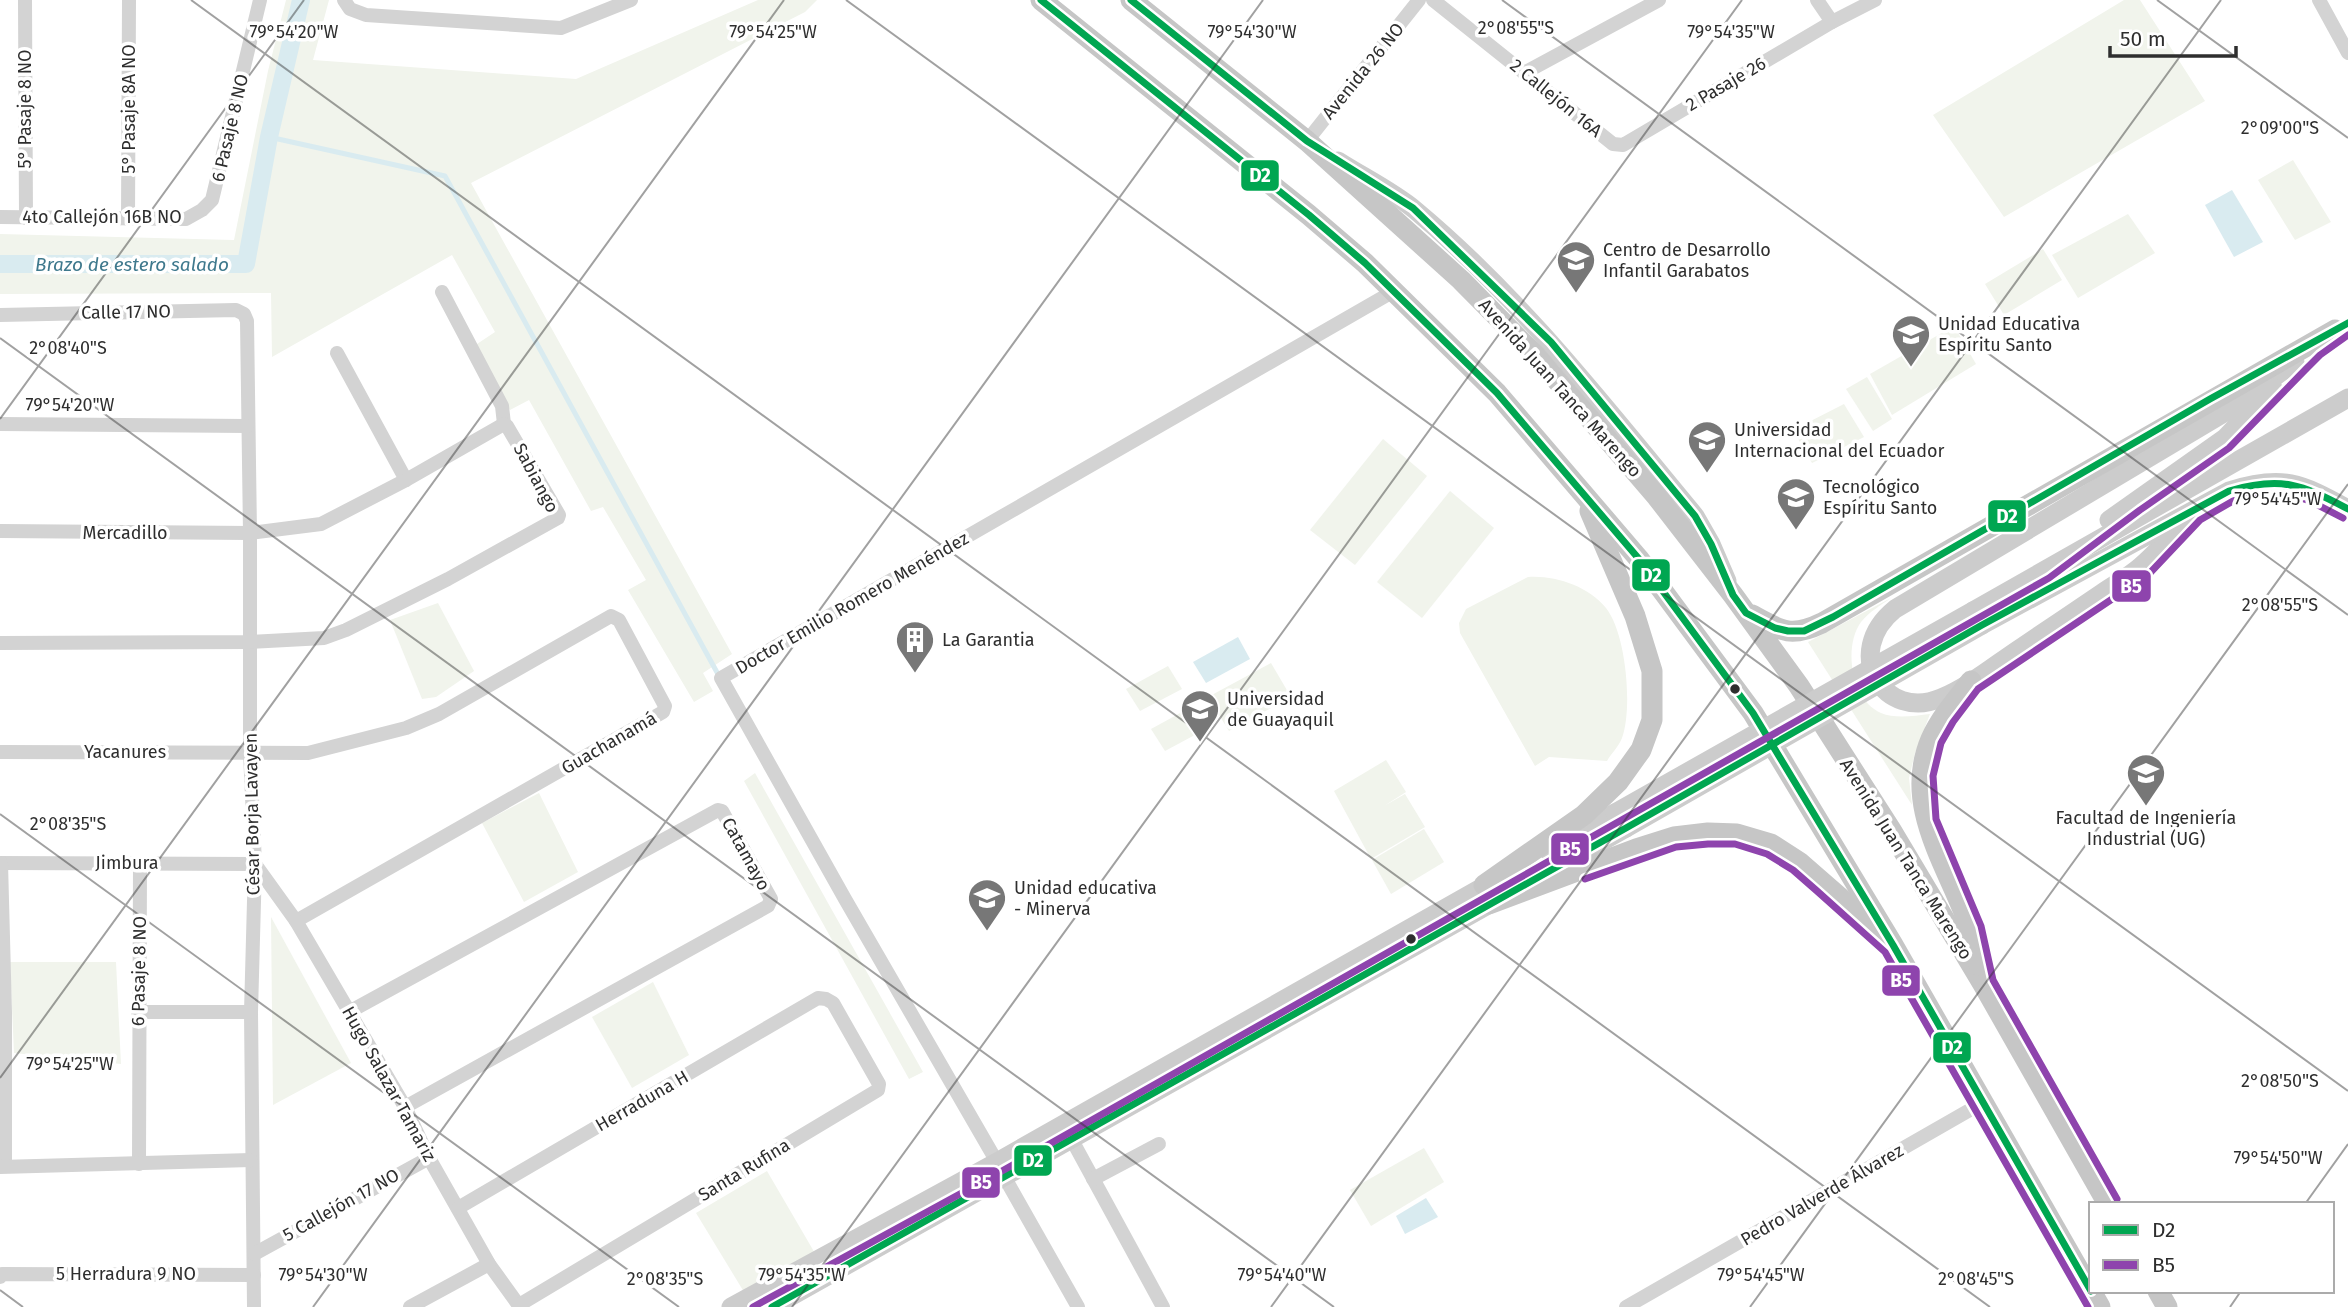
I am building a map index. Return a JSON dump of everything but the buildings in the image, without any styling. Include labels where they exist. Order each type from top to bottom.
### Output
[{"type":"main road","points":[[1041,0],[1309,215],[1394,291],[1497,393],[1647,570],[1753,713],[1893,944],[2089,1288]]},
{"type":"main road","name":"Avenida Juan Tanca Marengo","points":[[1131,0],[1307,141],[1461,280],[1536,356],[1650,488],[1746,612],[1806,697],[1983,984],[2107,1202]]},
{"type":"main road","points":[[2193,512],[2141,566],[1971,681],[1941,698],[1924,703],[1898,698],[1886,692],[1874,676],[1869,662],[1872,636],[1885,617],[1895,609],[2232,408],[2342,326]]},
{"type":"main road","points":[[1746,612],[1775,628],[1788,631],[1804,631],[1814,627],[2342,326]]},
{"type":"main road","points":[[772,1307],[1001,1170],[1977,618],[2147,492],[2203,456],[2225,438],[2304,356]]},
{"type":"main road","points":[[2044,569],[2348,398]]},
{"type":"main road","points":[[1977,618],[2039,594],[2229,491],[2267,482],[2287,482],[2314,491],[2344,507]]},
{"type":"main road","points":[[731,1307],[1001,1170],[1072,1140],[1487,895],[1584,815],[1618,782],[1641,750],[1652,720],[1652,671],[1635,616],[1579,487]]},
{"type":"main road","points":[[2039,594],[2125,577]]},
{"type":"main road","points":[[1971,681],[1944,716],[1931,739],[1922,775],[1923,800],[1930,831],[1971,929],[1983,984]]},
{"type":"main road","points":[[1487,895],[1674,837],[1708,833],[1737,834],[1771,844],[1799,862],[1893,944]]},
{"type":"street","name":"5° Pasaje 8 NO","points":[[25,0],[26,218]]},
{"type":"street","name":"5° Pasaje 8A NO","points":[[128,219],[129,0]]},
{"type":"street","name":"6 Pasaje 8 NO","points":[[202,210],[212,200],[260,0]]},
{"type":"street","points":[[347,4],[366,15],[561,28],[631,0]]},
{"type":"street","name":"Avenida 26 NO","points":[[1307,141],[1419,0]]},
{"type":"street","name":"2 Callejón 16A","points":[[1433,0],[1613,144]]},
{"type":"street","points":[[1524,73],[1660,0]]},
{"type":"street","points":[[1817,0],[1832,22]]},
{"type":"street","name":"2 Pasaje 26","points":[[1613,144],[1623,145],[1832,22],[1875,0]]},
{"type":"street","points":[[2319,0],[2348,53]]},
{"type":"street","name":"4to Callejón 16B NO","points":[[0,217],[186,219],[202,210]]},
{"type":"street","name":"Doctor Emilio Romero Menéndez","points":[[1077,1307],[721,678],[1394,291]]},
{"type":"street","points":[[442,292],[502,406],[504,424]]},
{"type":"street","name":"Calle 17 NO","points":[[0,315],[236,310],[244,314],[247,321]]},
{"type":"street","name":"César Borja Lavayen","points":[[247,321],[250,533],[248,642],[255,864],[251,1012],[254,1307]]},
{"type":"street","points":[[337,353],[406,480]]},
{"type":"street","points":[[0,424],[247,426]]},
{"type":"street","name":"Sabiango","points":[[248,642],[324,638],[346,630],[449,579],[556,520],[559,515],[508,426],[504,424],[406,480],[321,524],[250,533]]},
{"type":"street","name":"Mercadillo","points":[[0,531],[250,533]]},
{"type":"street","name":"Guachanamá","points":[[250,752],[309,753],[406,728],[439,714],[611,615],[619,620],[665,706],[663,712],[296,921]]},
{"type":"street","points":[[0,643],[248,642]]},
{"type":"street","name":"Yacanures","points":[[0,752],[250,752]]},
{"type":"street","name":"Catamayo","points":[[349,1012],[718,810],[722,811],[771,899],[768,906],[405,1107]]},
{"type":"street","points":[[1,863],[2,1166],[251,1160]]},
{"type":"street","name":"Jimbura","points":[[1,863],[255,864]]},
{"type":"street","name":"6 Pasaje 8 NO","points":[[138,1164],[140,863]]},
{"type":"street","name":"Hugo Salazar Tamariz","points":[[255,864],[296,921],[405,1107],[429,1158],[489,1264],[519,1306]]},
{"type":"street","name":"Herraduna H","points":[[458,1208],[818,998],[826,999]]},
{"type":"street","name":"Santa Rufina","points":[[519,1306],[878,1090],[879,1084],[833,1003],[826,999]]},
{"type":"street","points":[[138,1012],[251,1012]]},
{"type":"street","name":"Pedro Valverde Álvarez","points":[[1626,1307],[1982,1103]]},
{"type":"street","points":[[1072,1140],[1163,1307]]},
{"type":"street","points":[[1093,1179],[1159,1144]]},
{"type":"street","name":"5 Callejón 17 NO","points":[[254,1254],[429,1158]]},
{"type":"street","points":[[411,1307],[489,1264]]},
{"type":"street","name":"5 Herradura 9 NO","points":[[0,1277],[2,1274],[254,1275]]},
{"type":"shaded area","points":[[286,0],[329,0],[313,60],[576,79],[758,0],[817,0],[805,12],[471,183],[732,654],[703,673],[713,691],[694,702],[628,590],[646,580],[603,507],[591,511],[529,400],[510,410],[474,346],[495,332],[452,255],[272,357],[271,293],[0,294],[0,234],[234,240],[268,71]]},
{"type":"shaded area","points":[[2124,0],[2140,0],[2205,101],[2004,217],[1933,115]]},
{"type":"shaded area","points":[[2293,160],[2331,222],[2295,240],[2258,180]]},
{"type":"shaded area","points":[[2232,190],[2263,242],[2234,257],[2205,205]]},
{"type":"shaded area","points":[[2128,214],[2155,253],[2078,298],[2052,255]]},
{"type":"shaded area","points":[[2043,249],[2062,280],[2004,315],[1985,284]]},
{"type":"shaded area","points":[[1954,326],[1976,364],[1892,415],[1870,374]]},
{"type":"shaded area","points":[[1867,377],[1892,419],[1873,431],[1846,389]]},
{"type":"shaded area","points":[[1844,404],[1864,437],[1812,463],[1793,430]]},
{"type":"shaded area","points":[[1383,439],[1427,476],[1355,565],[1310,530]]},
{"type":"shaded area","points":[[1450,491],[1494,528],[1422,618],[1377,582]]},
{"type":"shaded area","points":[[1528,577],[1560,580],[1581,588],[1599,600],[1613,620],[1626,671],[1627,709],[1622,738],[1607,761],[1549,757],[1535,766],[1460,633],[1459,623],[1466,609]]},
{"type":"shaded area","points":[[1891,598],[1871,612],[1855,633],[1852,645],[1853,672],[1863,697],[1881,713],[1892,716],[1930,714],[1909,778],[1912,805],[1808,642]]},
{"type":"shaded area","points":[[438,603],[474,671],[436,697],[422,699],[390,620]]},
{"type":"shaded area","points":[[1238,637],[1250,659],[1206,683],[1193,662]]},
{"type":"shaded area","points":[[1271,663],[1291,697],[1229,731],[1208,697]]},
{"type":"shaded area","points":[[1168,666],[1182,689],[1140,711],[1126,689]]},
{"type":"shaded area","points":[[1193,706],[1206,729],[1165,751],[1151,729]]},
{"type":"shaded area","points":[[1386,760],[1406,792],[1384,806],[1405,794],[1425,827],[1371,859],[1334,791]]},
{"type":"shaded area","points":[[755,773],[923,1072],[909,1079],[744,781]]},
{"type":"shaded area","points":[[539,793],[578,872],[524,902],[482,823]]},
{"type":"shaded area","points":[[1424,829],[1444,862],[1391,894],[1372,860]]},
{"type":"shaded area","points":[[271,917],[351,1063],[273,1105]]},
{"type":"shaded area","points":[[10,962],[116,962],[121,1064],[14,1053]]},
{"type":"shaded area","points":[[653,982],[689,1055],[632,1088],[592,1017]]},
{"type":"shaded area","points":[[1424,1148],[1444,1182],[1371,1226],[1350,1190]]},
{"type":"shaded area","points":[[767,1171],[816,1255],[744,1292],[696,1213]]},
{"type":"shaded area","points":[[1426,1198],[1438,1217],[1405,1234],[1396,1216]]},
{"type":"waterway","name":"Brazo de estero salado","points":[[0,264],[246,264],[269,137],[301,0]]},
{"type":"waterway","points":[[269,137],[445,176],[719,676]]},
{"type":"transit line","name":"D2","points":[[1041,0],[1365,263],[1497,393],[1639,559],[1753,713],[1893,945],[2089,1288]]},
{"type":"transit line","name":"D2","points":[[1131,0],[1307,141],[1413,208],[1551,342],[1695,516],[1711,544],[1733,595],[1746,613],[1775,628],[1804,631],[1833,617],[2210,399],[2348,323]]},
{"type":"transit line","name":"B5","points":[[753,1307],[1002,1171],[2049,578],[2229,448],[2320,355],[2348,335]]},
{"type":"transit line","name":"D2","points":[[772,1307],[1982,625],[2229,491],[2263,484],[2290,485],[2303,488],[2348,509]]},
{"type":"transit line","name":"B5","points":[[2117,1199],[1993,980],[1981,926],[1936,819],[1933,776],[1941,743],[1978,689],[2148,575],[2200,520],[2233,501],[2250,495],[2286,493],[2310,501],[2343,518]]},
{"type":"transit line","name":"B5","points":[[1585,879],[1676,847],[1708,844],[1735,844],[1767,854],[1793,870],[1885,952],[2088,1307]]},
{"type":"place","name":"Centro de Desarrollo Infantil Garabatos","points":[[1576,294]]},
{"type":"place","name":"Unidad Educativa Espíritu Santo","points":[[1911,368]]},
{"type":"place","name":"Universidad Internacional del Ecuador","points":[[1707,474]]},
{"type":"place","name":"Tecnológico Espíritu Santo","points":[[1796,531]]},
{"type":"place","name":"La Garantia","points":[[915,674]]},
{"type":"place","name":"Universidad de Guayaquil","points":[[1200,743]]},
{"type":"place","name":"Facultad de Ingeniería Industrial (UG)","points":[[2146,807]]},
{"type":"place","name":"Unidad educativa - Minerva","points":[[987,932]]}]
